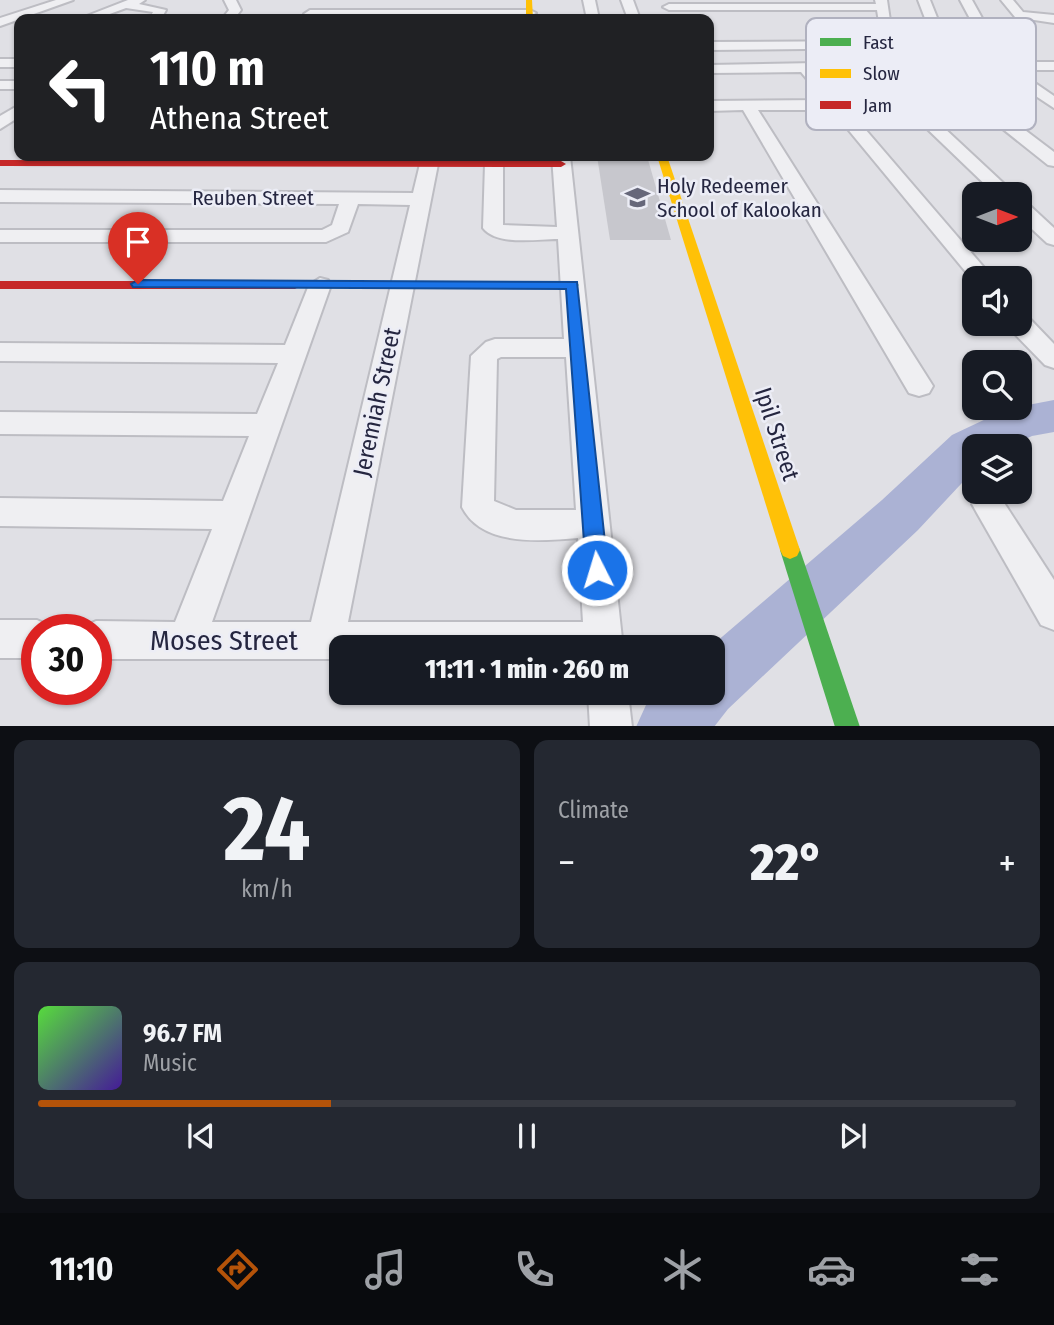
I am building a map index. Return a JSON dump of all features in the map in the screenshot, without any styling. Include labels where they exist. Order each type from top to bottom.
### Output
[{"type":"street","points":[[13,2],[40,0]]},
{"type":"street","points":[[24,14],[66,0]]},
{"type":"street","points":[[99,14],[139,0]]},
{"type":"street","points":[[924,0],[931,18]]},
{"type":"street","points":[[965,0],[975,18]]},
{"type":"street","points":[[1007,0],[1019,15],[1054,19]]},
{"type":"street","points":[[667,3],[841,3],[880,18]]},
{"type":"street","points":[[125,5],[160,10],[158,14]]},
{"type":"street","points":[[418,14],[529,11]]},
{"type":"street","points":[[714,19],[806,20]]},
{"type":"street","points":[[777,32],[806,29]]},
{"type":"street","points":[[714,45],[806,32]]},
{"type":"street","points":[[1036,66],[1054,66]]},
{"type":"street","points":[[714,69],[806,69]]},
{"type":"street","points":[[1036,91],[1054,103]]},
{"type":"street","points":[[714,106],[806,105]]},
{"type":"street","points":[[748,106],[919,386]]},
{"type":"street","points":[[858,130],[972,266]]},
{"type":"street","points":[[938,130],[993,182]]},
{"type":"street","points":[[1014,130],[1054,161]]},
{"type":"street","points":[[0,163],[128,161]]},
{"type":"street","points":[[326,161],[429,164],[544,161]]},
{"type":"street","points":[[561,161],[602,635]]},
{"type":"street","name":"Ipil Street","points":[[664,161],[848,726]]},
{"type":"street","name":"Jeremiah Street","points":[[326,640],[429,164]]},
{"type":"street","points":[[494,164],[493,228],[508,233],[568,233]]},
{"type":"street","name":"Reuben Street","points":[[0,196],[421,199]]},
{"type":"street","points":[[0,236],[326,236],[341,228],[350,199]]},
{"type":"street","points":[[1032,218],[1054,239]]},
{"type":"street","points":[[0,285],[572,285]]},
{"type":"street","points":[[187,640],[320,285]]},
{"type":"street","points":[[1031,336],[1052,359]]},
{"type":"street","points":[[578,348],[495,348],[484,356],[478,507],[489,519],[508,524],[593,523]]},
{"type":"street","points":[[0,352],[294,354]]},
{"type":"street","points":[[0,422],[267,425]]},
{"type":"street","points":[[988,504],[1054,613]]},
{"type":"street","points":[[0,512],[234,515]]},
{"type":"street","points":[[0,639],[21,639]]},
{"type":"street","name":"Moses Street","points":[[112,640],[329,640]]},
{"type":"street","points":[[609,705],[611,726]]},
{"type":"building","name":"Holy Redeemer School of Kalookan","points":[[598,161],[648,161],[671,240],[610,240]]},
{"type":"waterway","points":[[725,673],[900,515],[968,447],[1023,421],[1054,416]]},
{"type":"waterway","points":[[669,726],[691,705]]},
{"type":"traffic: fast","points":[[295,285],[572,285]]},
{"type":"traffic: fast","points":[[790,550],[848,726]]},
{"type":"traffic: slow","points":[[529,0],[530,14]]},
{"type":"traffic: slow","points":[[664,161],[790,550]]},
{"type":"traffic: jam","points":[[0,163],[561,164]]},
{"type":"traffic: jam","points":[[0,285],[295,285]]},
{"type":"place","name":"Holy Redeemer School of Kalookan","points":[[637,198]]},
{"type":"route","points":[[138,284],[572,285],[597,570]]}]
